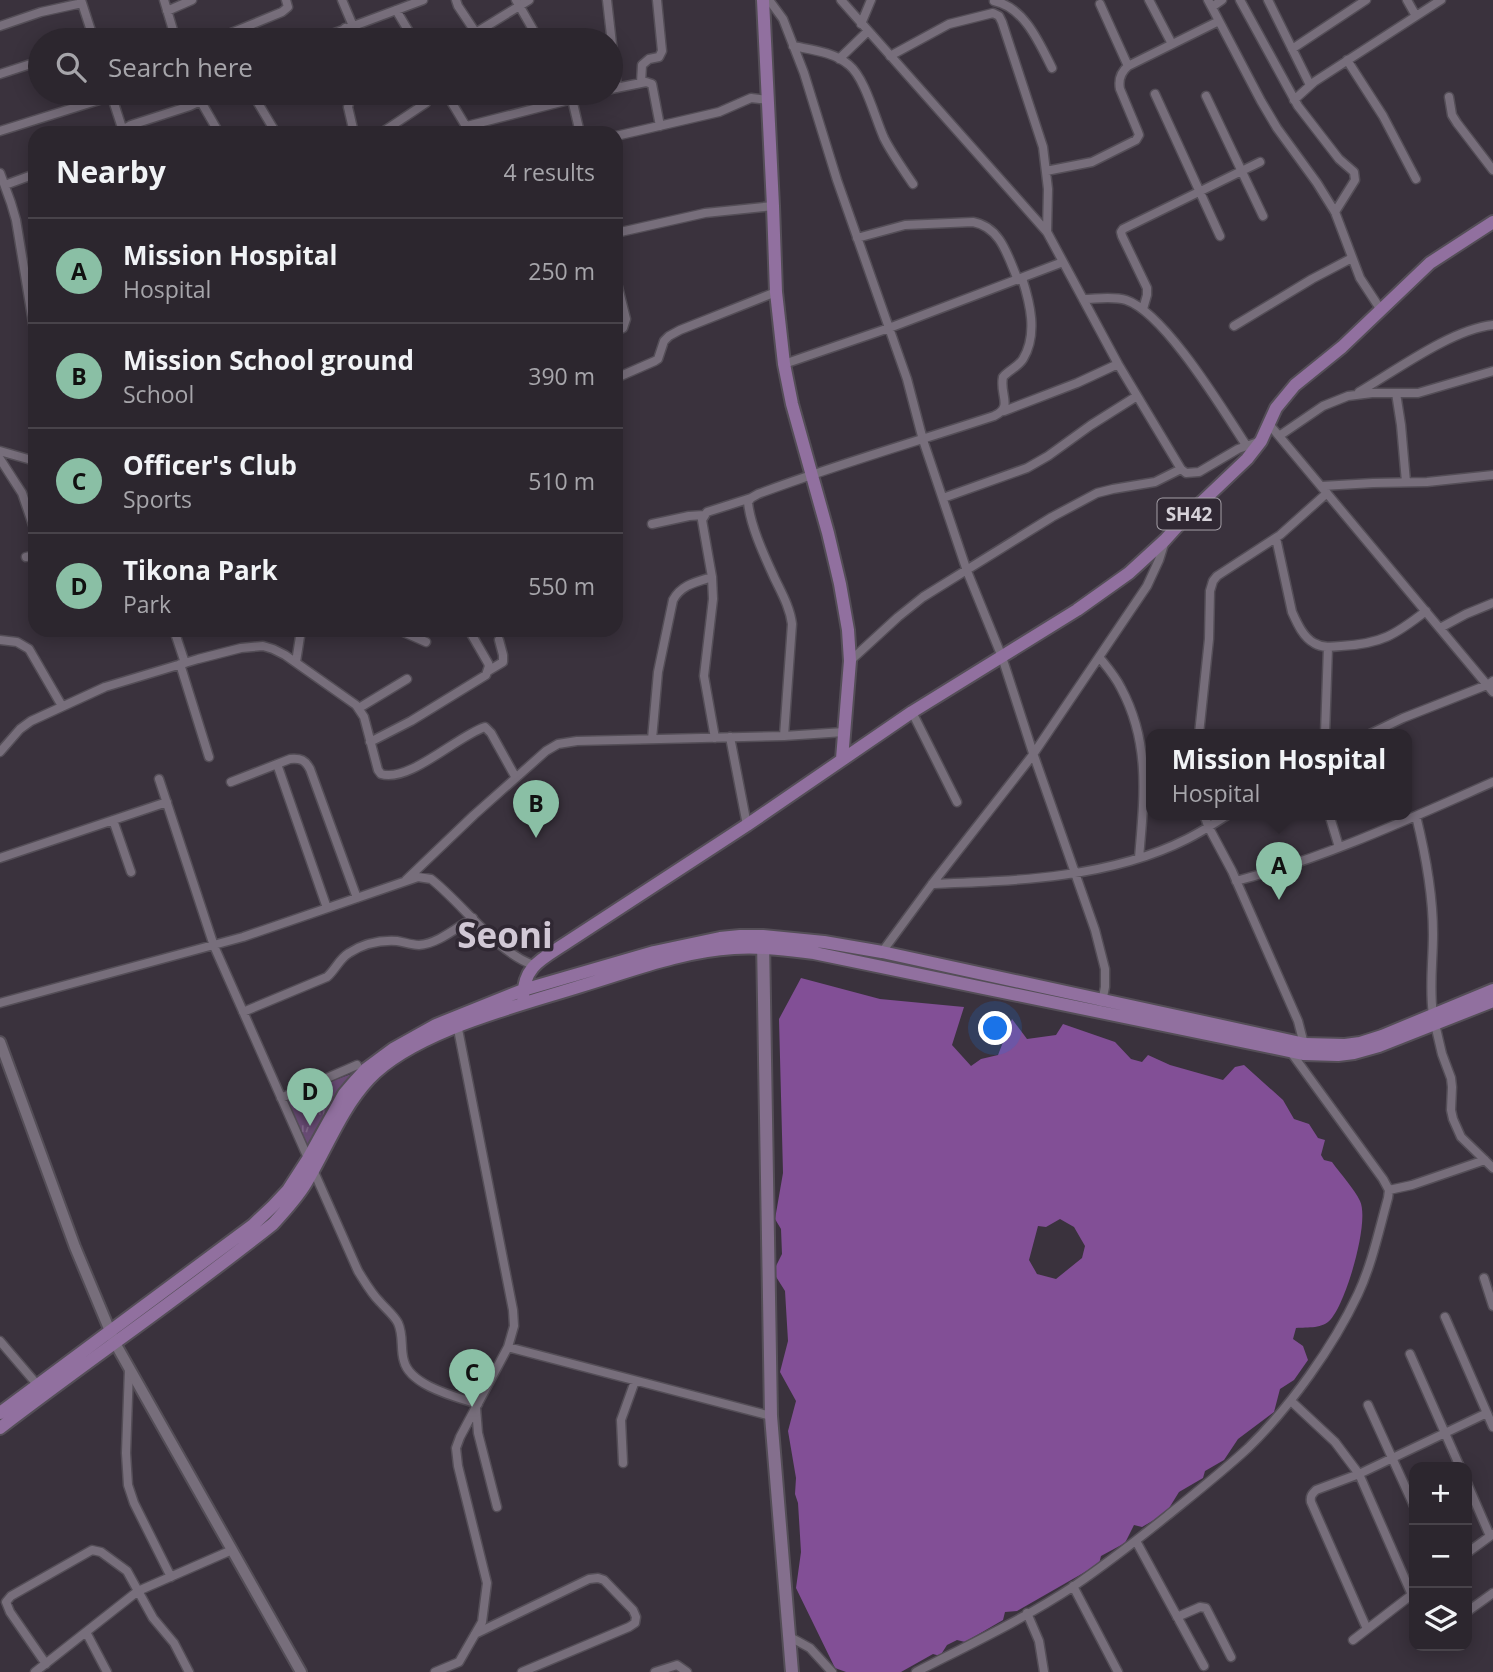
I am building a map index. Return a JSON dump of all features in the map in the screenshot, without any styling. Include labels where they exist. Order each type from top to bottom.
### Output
[{"type":"main road","points":[[523,1004],[523,990],[528,973],[534,965],[842,759],[850,660],[848,630],[840,584],[792,404],[784,364],[776,292],[763,0]]},
{"type":"main road","name":"SH42","points":[[842,759],[912,712],[1077,610],[1129,573],[1247,459],[1261,441],[1276,408],[1295,385],[1342,347],[1430,263],[1493,222]]},
{"type":"main road","points":[[0,1413],[41,1389],[273,1224],[290,1206],[311,1165],[355,1095],[370,1077],[409,1048],[523,990],[654,952],[740,936],[814,953],[1100,1006],[1338,1055],[1379,1046],[1493,990]]},
{"type":"main road","points":[[457,1022],[676,957],[763,942],[824,942],[882,952],[1100,1006]]},
{"type":"main road","points":[[763,942],[771,1416],[792,1672]]},
{"type":"main road","points":[[1434,1019],[1493,1001]]},
{"type":"main road","points":[[0,1428],[41,1389]]},
{"type":"street","points":[[164,0],[172,28]]},
{"type":"street","points":[[167,11],[192,0]]},
{"type":"street","points":[[243,28],[286,10],[286,0]]},
{"type":"street","points":[[342,0],[349,27],[423,0]]},
{"type":"street","points":[[456,0],[473,28]]},
{"type":"street","points":[[483,28],[518,3],[529,0]]},
{"type":"street","points":[[607,0],[609,28]]},
{"type":"street","points":[[641,83],[642,65],[649,59],[659,57],[662,51],[657,0]]},
{"type":"street","points":[[769,0],[783,19],[804,73],[837,180],[907,379],[923,440],[967,571],[1002,657],[1095,930],[1105,969],[1100,1006]]},
{"type":"street","points":[[841,0],[1047,232],[1118,364],[1181,469],[1186,473],[1199,472],[1246,445],[1261,441]]},
{"type":"street","points":[[861,24],[871,0]]},
{"type":"street","points":[[1149,0],[1172,44]]},
{"type":"street","points":[[1222,0],[1210,3],[1265,108],[1335,212],[1360,278],[1381,310]]},
{"type":"street","points":[[1240,0],[1294,100],[1339,159],[1354,173],[1355,180],[1335,212]]},
{"type":"street","points":[[1268,0],[1310,85]]},
{"type":"street","points":[[1292,49],[1366,0]]},
{"type":"street","points":[[1407,0],[1416,16]]},
{"type":"street","points":[[1294,100],[1310,85],[1441,0]]},
{"type":"street","points":[[0,26],[82,1],[90,28]]},
{"type":"street","points":[[993,13],[999,1],[1011,6],[1024,20],[1052,68]]},
{"type":"street","points":[[518,3],[532,28]]},
{"type":"street","points":[[1100,4],[1128,66]]},
{"type":"street","points":[[396,10],[407,28]]},
{"type":"street","points":[[890,56],[948,23],[993,13],[999,16],[1041,137],[1046,171],[1047,232]]},
{"type":"street","points":[[1046,171],[1092,162],[1138,137],[1119,86],[1122,72],[1128,66],[1219,20]]},
{"type":"street","points":[[839,59],[868,31]]},
{"type":"street","points":[[793,46],[828,54],[848,64],[858,74],[884,138],[913,184]]},
{"type":"street","points":[[1347,60],[1383,116],[1416,179]]},
{"type":"street","points":[[0,74],[28,65]]},
{"type":"street","points":[[623,87],[650,82],[654,87],[660,126]]},
{"type":"street","points":[[1155,94],[1220,236]]},
{"type":"street","points":[[1206,96],[1263,216]]},
{"type":"street","points":[[1449,97],[1452,115],[1493,170]]},
{"type":"street","points":[[623,134],[729,109],[751,98],[768,100]]},
{"type":"street","points":[[0,131],[78,105]]},
{"type":"street","points":[[114,105],[120,126]]},
{"type":"street","points":[[130,126],[192,105]]},
{"type":"street","points":[[203,105],[215,126]]},
{"type":"street","points":[[259,105],[272,126]]},
{"type":"street","points":[[349,105],[352,126]]},
{"type":"street","points":[[392,126],[423,105]]},
{"type":"street","points":[[453,105],[466,126]]},
{"type":"street","points":[[481,126],[552,105]]},
{"type":"street","points":[[573,105],[578,126]]},
{"type":"street","points":[[1143,309],[1147,288],[1122,236],[1123,229],[1260,162]]},
{"type":"street","points":[[0,173],[16,220],[28,293]]},
{"type":"street","points":[[5,185],[28,177]]},
{"type":"street","points":[[623,231],[705,213],[773,206]]},
{"type":"street","points":[[857,238],[905,225],[979,223],[990,228],[999,238],[1020,279],[1030,303],[1032,316],[1027,350],[1022,361],[1003,377],[1004,411]]},
{"type":"street","points":[[1234,326],[1352,258]]},
{"type":"street","points":[[784,364],[889,328],[1063,262]]},
{"type":"street","points":[[623,376],[658,359],[664,341],[680,330],[776,292]]},
{"type":"street","points":[[1083,299],[1120,299],[1143,309],[1187,358],[1246,445]]},
{"type":"street","points":[[623,308],[626,319],[623,328]]},
{"type":"street","points":[[1279,436],[1323,406],[1356,394],[1461,334],[1493,325]]},
{"type":"street","points":[[652,524],[704,515],[811,474],[994,416],[1118,364]]},
{"type":"street","points":[[1356,394],[1418,393],[1493,371]]},
{"type":"street","points":[[1396,393],[1406,482]]},
{"type":"street","points":[[943,498],[1027,468],[1137,397]]},
{"type":"street","points":[[1269,424],[1491,686],[1380,729]]},
{"type":"street","points":[[0,451],[28,459]]},
{"type":"street","points":[[0,459],[22,493],[28,511]]},
{"type":"street","points":[[850,660],[923,597],[1079,501],[1113,489],[1155,482],[1181,469]]},
{"type":"street","points":[[1200,729],[1209,639],[1210,591],[1217,576],[1276,538],[1324,489],[1493,475]]},
{"type":"street","points":[[751,498],[748,502],[752,520],[767,562],[791,614],[784,736]]},
{"type":"street","points":[[704,515],[702,520],[713,599],[704,676],[715,738]]},
{"type":"street","points":[[1276,538],[1296,622],[1317,645],[1366,645],[1379,641],[1400,631],[1426,611]]},
{"type":"street","points":[[882,952],[1033,753],[1099,657],[1147,586],[1165,540]]},
{"type":"street","points":[[652,739],[658,672],[673,600],[680,589],[712,577]]},
{"type":"street","points":[[1440,628],[1493,603]]},
{"type":"street","points":[[176,637],[208,757]]},
{"type":"street","points":[[296,662],[300,637]]},
{"type":"street","points":[[416,637],[426,642]]},
{"type":"street","points":[[473,637],[488,663],[488,671]]},
{"type":"street","points":[[0,640],[17,642],[29,649],[62,706]]},
{"type":"street","points":[[370,742],[403,726],[481,680],[488,671],[503,662],[499,640]]},
{"type":"street","points":[[0,751],[31,721],[106,687],[242,648],[263,646],[296,662],[349,698],[359,708],[381,774],[393,776],[410,770],[485,727],[516,778]]},
{"type":"street","points":[[1325,729],[1328,647]]},
{"type":"street","points":[[1099,657],[1122,690],[1134,718],[1141,747],[1144,788],[1139,858]]},
{"type":"street","points":[[359,708],[407,679]]},
{"type":"street","points":[[912,712],[957,802]]},
{"type":"street","points":[[405,881],[474,815],[546,751],[558,744],[577,741],[844,732]]},
{"type":"street","points":[[730,737],[747,825]]},
{"type":"street","points":[[231,782],[277,764],[297,758],[304,760],[357,898]]},
{"type":"street","points":[[277,764],[327,908]]},
{"type":"street","points":[[159,779],[214,946],[358,1271],[397,1322],[407,1368],[424,1383],[477,1406]]},
{"type":"street","points":[[1412,818],[1493,782]]},
{"type":"street","points":[[0,858],[167,802]]},
{"type":"street","points":[[1416,816],[1428,868],[1433,926],[1430,996],[1442,1054],[1451,1078],[1452,1119],[1461,1136],[1493,1168]]},
{"type":"street","points":[[113,820],[131,872]]},
{"type":"street","points":[[1206,820],[1298,1021],[1304,1049]]},
{"type":"street","points":[[932,884],[993,882],[1075,874],[1139,858],[1186,840],[1219,820]]},
{"type":"street","points":[[1331,820],[1339,847]]},
{"type":"street","points":[[1236,881],[1339,847],[1406,820]]},
{"type":"street","points":[[0,1003],[214,946],[418,877],[431,879],[512,954],[523,962],[534,965]]},
{"type":"street","points":[[243,1012],[327,977],[342,958],[363,946],[387,941],[415,945],[429,943],[473,918]]},
{"type":"street","points":[[435,1672],[459,1662],[482,1622],[487,1583],[456,1448],[508,1347],[514,1326],[457,1022]]},
{"type":"street","points":[[0,1042],[75,1247],[113,1338],[301,1672]]},
{"type":"street","points":[[916,1672],[1027,1614],[1073,1586],[1136,1541],[1197,1492],[1248,1448],[1291,1401],[1339,1328],[1359,1292],[1369,1266],[1389,1190],[1289,1046]]},
{"type":"street","points":[[281,1098],[357,1065]]},
{"type":"street","points":[[1389,1190],[1485,1160]]},
{"type":"street","points":[[1484,1278],[1493,1306]]},
{"type":"street","points":[[1445,1317],[1493,1427]]},
{"type":"street","points":[[0,1341],[41,1389]]},
{"type":"street","points":[[508,1347],[771,1416]]},
{"type":"street","points":[[1410,1354],[1458,1462]]},
{"type":"street","points":[[129,1368],[125,1453],[128,1485],[134,1503],[171,1577]]},
{"type":"street","points":[[623,1463],[621,1420],[635,1381]]},
{"type":"street","points":[[1291,1401],[1347,1455],[1360,1474],[1410,1588]]},
{"type":"street","points":[[1367,1629],[1310,1498],[1316,1490],[1360,1474],[1444,1434],[1493,1402]]},
{"type":"street","points":[[1368,1405],[1409,1495]]},
{"type":"street","points":[[477,1406],[481,1448],[497,1507]]},
{"type":"street","points":[[1472,1493],[1492,1535],[1472,1549]]},
{"type":"street","points":[[1136,1541],[1204,1666]]},
{"type":"street","points":[[46,1664],[6,1602],[11,1595],[92,1550],[101,1552],[127,1571],[153,1618],[174,1643],[189,1672]]},
{"type":"street","points":[[36,1672],[138,1591],[232,1550]]},
{"type":"street","points":[[475,1634],[589,1579],[604,1580],[633,1610],[635,1623],[629,1627],[522,1672]]},
{"type":"street","points":[[1073,1586],[1118,1672]]},
{"type":"street","points":[[1472,1608],[1493,1592]]},
{"type":"street","points":[[1353,1640],[1409,1597]]},
{"type":"street","points":[[1177,1617],[1200,1607],[1206,1608],[1231,1657]]},
{"type":"street","points":[[1027,1614],[1039,1641],[1044,1672]]},
{"type":"street","points":[[86,1632],[107,1672]]},
{"type":"street","points":[[790,1637],[810,1648],[832,1672]]},
{"type":"street","points":[[654,1672],[677,1665],[687,1672]]},
{"type":"green space","points":[[357,1072],[308,1154],[284,1098]]},
{"type":"shaded area","points":[[801,978],[880,999],[964,1007],[952,1045],[971,1066],[981,1059],[998,1055],[1012,1019],[1027,1039],[1056,1035],[1063,1024],[1115,1042],[1131,1059],[1142,1062],[1148,1055],[1170,1065],[1223,1080],[1235,1067],[1244,1065],[1283,1100],[1294,1119],[1309,1124],[1318,1138],[1325,1140],[1321,1155],[1324,1160],[1332,1162],[1351,1187],[1360,1201],[1362,1211],[1355,1261],[1337,1310],[1324,1324],[1296,1328],[1293,1339],[1303,1346],[1308,1360],[1294,1380],[1280,1389],[1274,1412],[1238,1439],[1224,1460],[1205,1471],[1203,1478],[1179,1492],[1166,1513],[1142,1527],[1134,1525],[1125,1543],[1101,1556],[1099,1564],[1017,1611],[1005,1612],[1003,1620],[965,1642],[957,1640],[947,1645],[940,1656],[933,1654],[901,1672],[846,1672],[835,1668],[796,1588],[801,1552],[796,1478],[788,1431],[796,1401],[780,1372],[788,1341],[785,1291],[773,1272],[782,1254],[781,1229],[775,1219],[783,1173],[779,1019]],"holes":[[[1060,1219],[1074,1227],[1085,1246],[1082,1258],[1056,1279],[1037,1274],[1029,1260],[1038,1226],[1046,1227]]]},
{"type":"place","name":"Mission School ground","points":[[536,838]]},
{"type":"place","name":"Mission Hospital","points":[[1279,900]]},
{"type":"place","name":"Tikona Park","points":[[310,1126]]},
{"type":"place","name":"Officer's Club","points":[[472,1407]]},
{"type":"district","name":"Seoni","points":[[505,934]]}]
